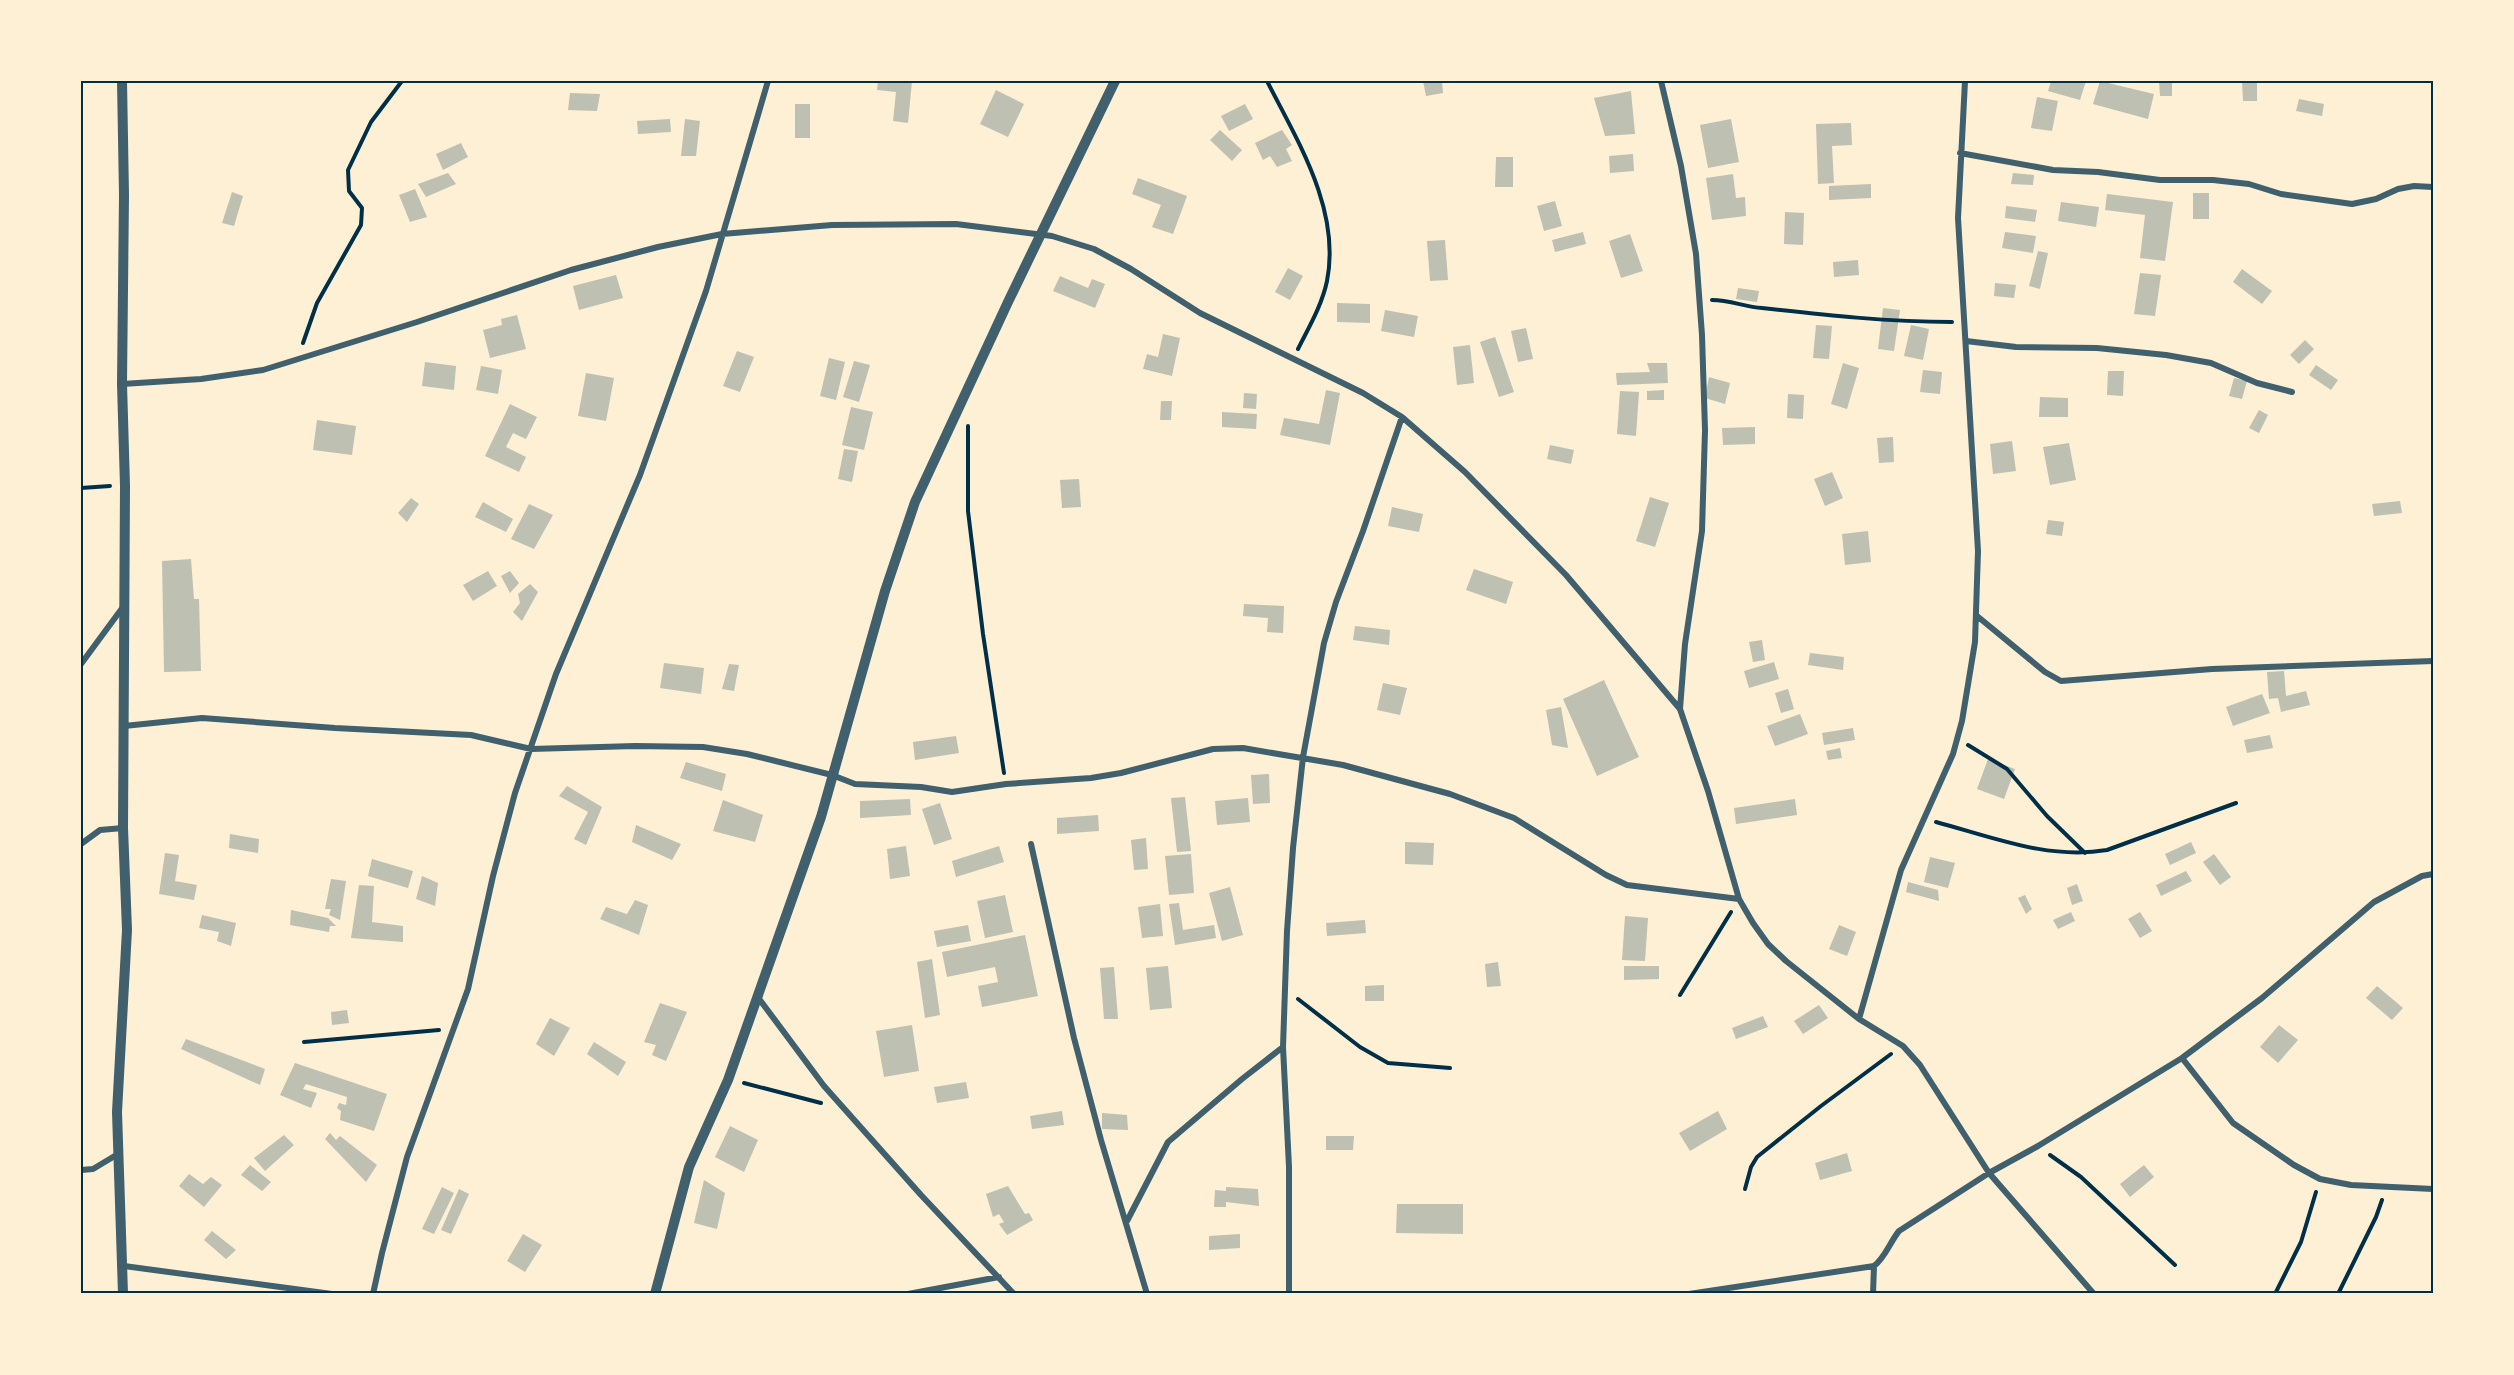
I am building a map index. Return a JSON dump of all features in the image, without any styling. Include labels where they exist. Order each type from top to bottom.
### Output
[{"type":"street","points":[[122,81],[124,195],[122,384],[125,486],[123,828],[127,930],[117,1112],[124,1266],[123,1294]]},
{"type":"street","points":[[373,1294],[381,1253],[407,1157],[468,989],[504,834],[531,749],[556,674],[640,475],[706,291],[768,81]]},
{"type":"street","points":[[655,1294],[689,1167],[728,1080],[806,862],[885,591],[915,502],[1115,81]]},
{"type":"street","points":[[1661,81],[1681,166],[1696,254],[1705,430],[1702,531],[1685,644],[1680,709]]},
{"type":"street","points":[[1859,1019],[1901,870],[1958,738],[1977,616],[1978,551],[1958,218],[1965,81]]},
{"type":"street","points":[[1960,153],[2053,170],[2160,180],[2213,180],[2249,184],[2281,194],[2352,204],[2376,199],[2398,189],[2414,186],[2433,187]]},
{"type":"street","points":[[122,384],[201,379],[263,370],[297,361],[571,270],[658,247],[722,234],[832,225],[956,224],[1042,234],[1094,249],[1131,269],[1200,313],[1363,393],[1402,417],[1466,472],[1566,575],[1680,709],[1708,791],[1739,899],[1768,944],[1859,1019],[1903,1046],[1920,1065],[1989,1173],[2094,1294]]},
{"type":"street","points":[[1966,341],[2016,347],[2097,348],[2166,355],[2211,363],[2257,383],[2292,392]]},
{"type":"street","points":[[1289,1294],[1289,1167],[1283,1047],[1293,848],[1303,757],[1324,644],[1336,602],[1402,417]]},
{"type":"street","points":[[81,664],[124,607]]},
{"type":"street","points":[[1977,616],[2045,672],[2061,681],[2212,669],[2433,661]]},
{"type":"street","points":[[124,726],[211,718],[335,728],[471,735],[531,749],[703,747],[747,754],[864,785],[921,787],[943,792],[1104,776],[1220,748],[1243,748],[1303,757],[1450,794],[1514,818],[1606,875],[1627,885],[1739,899]]},
{"type":"street","points":[[81,844],[100,830],[123,828]]},
{"type":"street","points":[[1031,844],[1074,1038],[1101,1140],[1147,1294]]},
{"type":"street","points":[[1689,1294],[1874,1266],[1880,1262],[1890,1242],[1899,1231],[1989,1173],[2038,1146],[2182,1058],[2262,998],[2374,902],[2422,876],[2433,874]]},
{"type":"street","points":[[757,996],[802,1058],[921,1196],[1014,1294]]},
{"type":"street","points":[[1127,1221],[1168,1142],[1283,1047]]},
{"type":"street","points":[[2182,1058],[2233,1123],[2294,1165],[2320,1179],[2385,1188],[2433,1189]]},
{"type":"street","points":[[81,1170],[93,1169],[118,1154]]},
{"type":"street","points":[[124,1266],[332,1294]]},
{"type":"street","points":[[1873,1294],[1874,1266]]},
{"type":"street","points":[[908,1294],[999,1277]]},
{"type":"path","points":[[297,361],[317,303],[361,225],[362,208],[349,191],[348,170],[371,122],[402,81]]},
{"type":"path","points":[[1267,81],[1306,159],[1325,214],[1331,240],[1323,293],[1292,360]]},
{"type":"path","points":[[1699,300],[1722,300],[1756,308],[1802,311],[1861,319],[1964,322]]},
{"type":"path","points":[[968,422],[968,511],[983,634],[1006,784]]},
{"type":"path","points":[[81,488],[125,486]]},
{"type":"path","points":[[1958,738],[2007,769],[2047,816],[2085,853]]},
{"type":"path","points":[[1924,818],[2041,850],[2085,853],[2107,850],[2236,803]]},
{"type":"path","points":[[1680,995],[1739,899]]},
{"type":"path","points":[[1285,985],[1306,1007],[1360,1047],[1388,1063],[1450,1068]]},
{"type":"path","points":[[304,1042],[454,1029]]},
{"type":"path","points":[[1745,1189],[1751,1167],[1757,1157],[1821,1106],[1903,1046]]},
{"type":"path","points":[[728,1080],[784,1092],[848,1111]]},
{"type":"path","points":[[2038,1146],[2080,1177],[2175,1265]]},
{"type":"path","points":[[2275,1294],[2301,1242],[2320,1179]]},
{"type":"path","points":[[2338,1294],[2376,1217],[2385,1188]]},
{"type":"building","points":[[878,81],[912,81],[908,123],[893,121],[896,92],[877,90]]},
{"type":"building","points":[[1423,81],[1442,81],[1443,93],[1426,96]]},
{"type":"building","points":[[2051,81],[2086,81],[2080,100],[2048,91]]},
{"type":"building","points":[[2100,81],[2154,94],[2148,119],[2093,104]]},
{"type":"building","points":[[2159,81],[2172,81],[2172,96],[2160,96]]},
{"type":"building","points":[[2242,81],[2257,81],[2257,101],[2243,101]]},
{"type":"building","points":[[996,90],[1024,104],[1008,137],[980,124]]},
{"type":"building","points":[[1631,91],[1635,134],[1605,136],[1594,98]]},
{"type":"building","points":[[570,93],[600,94],[597,111],[568,110]]},
{"type":"building","points":[[2037,97],[2058,101],[2052,131],[2031,128]]},
{"type":"building","points":[[2299,99],[2324,104],[2322,116],[2296,111]]},
{"type":"building","points":[[795,104],[810,104],[810,138],[795,138]]},
{"type":"building","points":[[1245,104],[1253,119],[1229,131],[1221,116]]},
{"type":"building","points":[[670,119],[671,132],[638,134],[637,121]]},
{"type":"building","points":[[685,119],[700,121],[696,156],[681,156]]},
{"type":"building","points":[[1731,119],[1739,162],[1708,168],[1700,125]]},
{"type":"building","points":[[1851,123],[1852,145],[1832,146],[1834,183],[1818,184],[1816,124]]},
{"type":"building","points":[[1220,130],[1242,150],[1232,161],[1210,140]]},
{"type":"building","points":[[1282,130],[1292,145],[1286,149],[1292,161],[1277,167],[1270,156],[1263,160],[1255,143]]},
{"type":"building","points":[[461,143],[468,157],[443,170],[436,154]]},
{"type":"building","points":[[1633,154],[1634,171],[1610,173],[1609,156]]},
{"type":"building","points":[[1496,157],[1513,157],[1513,187],[1495,187]]},
{"type":"building","points":[[448,173],[456,184],[426,197],[418,184]]},
{"type":"building","points":[[2013,173],[2034,175],[2033,185],[2011,184]]},
{"type":"building","points":[[1733,174],[1736,198],[1745,197],[1746,216],[1712,220],[1706,178]]},
{"type":"building","points":[[1138,178],[1187,196],[1173,234],[1152,227],[1161,205],[1132,194]]},
{"type":"building","points":[[1871,184],[1871,198],[1829,200],[1829,186]]},
{"type":"building","points":[[415,189],[427,217],[410,222],[399,195]]},
{"type":"building","points":[[232,192],[243,196],[234,226],[222,223]]},
{"type":"building","points":[[2193,193],[2209,193],[2209,219],[2193,219]]},
{"type":"building","points":[[2107,194],[2173,202],[2165,261],[2140,258],[2145,215],[2105,210]]},
{"type":"building","points":[[1555,201],[1562,226],[1544,231],[1537,206]]},
{"type":"building","points":[[2061,202],[2099,207],[2096,227],[2058,221]]},
{"type":"building","points":[[2006,206],[2037,210],[2035,222],[2005,218]]},
{"type":"building","points":[[1785,212],[1804,213],[1803,245],[1784,244]]},
{"type":"building","points":[[1583,232],[1586,244],[1555,252],[1552,240]]},
{"type":"building","points":[[2005,232],[2036,236],[2033,253],[2002,248]]},
{"type":"building","points":[[1630,234],[1643,271],[1621,278],[1609,241]]},
{"type":"building","points":[[1445,240],[1448,280],[1430,281],[1427,241]]},
{"type":"building","points":[[2038,251],[2048,253],[2040,289],[2029,286]]},
{"type":"building","points":[[1858,260],[1859,275],[1834,277],[1833,262]]},
{"type":"building","points":[[1288,268],[1303,276],[1290,300],[1275,292]]},
{"type":"building","points":[[2242,269],[2272,291],[2262,304],[2233,282]]},
{"type":"building","points":[[2140,273],[2161,275],[2155,316],[2134,314]]},
{"type":"building","points":[[616,275],[623,298],[579,310],[573,286]]},
{"type":"building","points":[[1060,276],[1088,288],[1092,279],[1105,284],[1095,308],[1053,291]]},
{"type":"building","points":[[1995,283],[2016,285],[2014,298],[1994,296]]},
{"type":"building","points":[[1738,288],[1759,291],[1757,302],[1736,299]]},
{"type":"building","points":[[1337,303],[1370,304],[1370,323],[1337,322]]},
{"type":"building","points":[[1883,308],[1900,310],[1894,351],[1878,349]]},
{"type":"building","points":[[1385,310],[1418,316],[1414,337],[1381,331]]},
{"type":"building","points":[[517,315],[526,349],[490,358],[483,330],[502,325],[501,319]]},
{"type":"building","points":[[1816,325],[1832,326],[1829,359],[1813,358]]},
{"type":"building","points":[[1911,325],[1929,329],[1923,360],[1904,356]]},
{"type":"building","points":[[1526,328],[1533,359],[1518,362],[1511,331]]},
{"type":"building","points":[[1163,334],[1180,338],[1172,376],[1143,369],[1147,354],[1158,357]]},
{"type":"building","points":[[1495,337],[1514,392],[1499,397],[1480,342]]},
{"type":"building","points":[[2305,340],[2314,349],[2299,364],[2290,355]]},
{"type":"building","points":[[1470,345],[1474,383],[1457,385],[1453,347]]},
{"type":"building","points":[[737,351],[754,357],[740,392],[723,386]]},
{"type":"building","points":[[829,358],[845,362],[836,400],[820,396]]},
{"type":"building","points":[[854,361],[870,365],[859,402],[843,397]]},
{"type":"building","points":[[425,362],[456,366],[454,390],[422,386]]},
{"type":"building","points":[[1647,363],[1667,363],[1668,383],[1617,385],[1616,373],[1650,372]]},
{"type":"building","points":[[1843,363],[1859,368],[1847,409],[1831,404]]},
{"type":"building","points":[[2316,365],[2338,380],[2331,390],[2309,375]]},
{"type":"building","points":[[481,366],[502,370],[498,394],[476,390]]},
{"type":"building","points":[[1923,370],[1942,372],[1940,394],[1920,392]]},
{"type":"building","points":[[2108,371],[2124,371],[2123,396],[2107,395]]},
{"type":"building","points":[[586,373],[614,378],[606,421],[578,416]]},
{"type":"building","points":[[1709,377],[1730,383],[1725,404],[1705,398]]},
{"type":"building","points":[[2234,378],[2247,381],[2242,399],[2229,396]]},
{"type":"building","points":[[1326,390],[1340,393],[1330,445],[1280,435],[1284,418],[1319,424]]},
{"type":"building","points":[[1664,390],[1664,400],[1647,400],[1647,391]]},
{"type":"building","points":[[1620,391],[1639,392],[1636,436],[1617,434]]},
{"type":"building","points":[[1244,393],[1257,394],[1256,409],[1243,408]]},
{"type":"building","points":[[1788,394],[1804,395],[1803,419],[1787,418]]},
{"type":"building","points":[[2040,397],[2068,398],[2068,417],[2039,417]]},
{"type":"building","points":[[1161,401],[1172,401],[1171,420],[1160,420]]},
{"type":"building","points":[[510,404],[537,417],[526,439],[513,433],[506,447],[526,457],[519,472],[485,456]]},
{"type":"building","points":[[851,407],[873,412],[864,450],[842,445]]},
{"type":"building","points":[[2259,410],[2268,415],[2259,433],[2249,428]]},
{"type":"building","points":[[1222,412],[1257,414],[1256,429],[1222,427]]},
{"type":"building","points":[[317,420],[356,426],[352,455],[313,450]]},
{"type":"building","points":[[1755,427],[1755,444],[1723,445],[1722,428]]},
{"type":"building","points":[[1893,437],[1894,462],[1879,463],[1877,438]]},
{"type":"building","points":[[2012,441],[2016,471],[1993,474],[1990,444]]},
{"type":"building","points":[[2069,443],[2076,480],[2050,485],[2043,447]]},
{"type":"building","points":[[1550,445],[1574,450],[1571,464],[1547,459]]},
{"type":"building","points":[[844,449],[858,451],[852,482],[838,479]]},
{"type":"building","points":[[1832,472],[1843,498],[1825,506],[1814,479]]},
{"type":"building","points":[[1079,479],[1081,507],[1062,508],[1060,480]]},
{"type":"building","points":[[1650,497],[1669,503],[1655,547],[1636,541]]},
{"type":"building","points":[[411,498],[419,504],[407,522],[398,513]]},
{"type":"building","points":[[2400,501],[2402,513],[2374,516],[2372,504]]},
{"type":"building","points":[[483,502],[513,519],[506,532],[475,517]]},
{"type":"building","points":[[529,504],[553,515],[534,549],[511,539]]},
{"type":"building","points":[[1392,507],[1423,514],[1419,532],[1388,526]]},
{"type":"building","points":[[2048,520],[2064,522],[2062,536],[2046,534]]},
{"type":"building","points":[[1868,531],[1871,562],[1845,565],[1842,534]]},
{"type":"building","points":[[191,559],[194,599],[199,599],[201,671],[164,672],[162,561]]},
{"type":"building","points":[[1474,569],[1513,582],[1506,604],[1466,590]]},
{"type":"building","points":[[488,571],[497,586],[473,601],[463,585]]},
{"type":"building","points":[[510,571],[519,583],[510,593],[501,576]]},
{"type":"building","points":[[530,584],[538,592],[522,621],[513,612],[520,603],[518,594]]},
{"type":"building","points":[[1244,604],[1284,606],[1283,633],[1267,632],[1268,618],[1243,616]]},
{"type":"building","points":[[1355,626],[1390,630],[1389,645],[1353,640]]},
{"type":"building","points":[[1762,640],[1765,660],[1753,662],[1749,642]]},
{"type":"building","points":[[1810,653],[1844,657],[1843,670],[1808,665]]},
{"type":"building","points":[[1774,662],[1779,679],[1749,688],[1744,671]]},
{"type":"building","points":[[664,663],[704,668],[701,694],[660,688]]},
{"type":"building","points":[[729,664],[739,665],[734,691],[722,689]]},
{"type":"building","points":[[2284,671],[2286,696],[2306,691],[2310,705],[2281,712],[2278,698],[2269,699],[2267,672]]},
{"type":"building","points":[[1604,680],[1639,757],[1597,776],[1563,699]]},
{"type":"building","points":[[1383,683],[1407,688],[1400,715],[1377,710]]},
{"type":"building","points":[[1788,689],[1794,709],[1781,713],[1775,693]]},
{"type":"building","points":[[2262,694],[2270,713],[2233,726],[2226,707]]},
{"type":"building","points":[[1561,707],[1568,748],[1552,745],[1546,710]]},
{"type":"building","points":[[1800,714],[1808,734],[1775,746],[1767,726]]},
{"type":"building","points":[[1853,728],[1855,740],[1824,745],[1822,733]]},
{"type":"building","points":[[2270,735],[2273,748],[2247,753],[2244,740]]},
{"type":"building","points":[[956,736],[959,753],[915,760],[913,742]]},
{"type":"building","points":[[1840,748],[1842,758],[1828,760],[1826,751]]},
{"type":"building","points":[[1988,759],[2015,769],[2004,799],[1977,789]]},
{"type":"building","points":[[686,762],[726,774],[722,791],[680,778]]},
{"type":"building","points":[[1269,774],[1270,803],[1253,804],[1251,775]]},
{"type":"building","points":[[567,786],[602,807],[586,845],[574,839],[588,812],[559,796]]},
{"type":"building","points":[[1185,797],[1191,851],[1177,852],[1171,798]]},
{"type":"building","points":[[1248,798],[1250,822],[1217,825],[1215,801]]},
{"type":"building","points":[[910,799],[911,815],[860,818],[860,801]]},
{"type":"building","points":[[1795,799],[1797,815],[1736,824],[1734,808]]},
{"type":"building","points":[[723,800],[763,815],[755,842],[713,831]]},
{"type":"building","points":[[940,803],[952,839],[934,845],[922,809]]},
{"type":"building","points":[[1098,815],[1099,831],[1057,834],[1057,818]]},
{"type":"building","points":[[636,825],[681,844],[672,860],[632,842]]},
{"type":"building","points":[[230,834],[259,839],[258,853],[229,848]]},
{"type":"building","points":[[1146,838],[1148,869],[1134,870],[1131,840]]},
{"type":"building","points":[[1405,842],[1434,843],[1433,865],[1405,864]]},
{"type":"building","points":[[2191,842],[2196,853],[2170,865],[2165,854]]},
{"type":"building","points":[[906,846],[910,876],[890,879],[887,849]]},
{"type":"building","points":[[999,846],[1004,862],[956,877],[952,861]]},
{"type":"building","points":[[165,853],[179,855],[175,881],[197,885],[194,900],[159,894]]},
{"type":"building","points":[[1191,854],[1194,893],[1169,895],[1165,856]]},
{"type":"building","points":[[2214,854],[2231,877],[2220,885],[2203,862]]},
{"type":"building","points":[[1930,857],[1955,863],[1948,888],[1924,882]]},
{"type":"building","points":[[372,859],[413,871],[408,888],[368,876]]},
{"type":"building","points":[[2186,871],[2192,881],[2161,896],[2156,885]]},
{"type":"building","points":[[422,876],[438,883],[435,906],[416,899]]},
{"type":"building","points":[[331,879],[346,881],[340,920],[329,915],[331,909],[325,909]]},
{"type":"building","points":[[1908,882],[1938,890],[1939,901],[1906,892]]},
{"type":"building","points":[[2077,884],[2083,901],[2072,905],[2067,888]]},
{"type":"building","points":[[359,885],[374,886],[372,922],[403,926],[403,942],[351,938]]},
{"type":"building","points":[[1230,887],[1243,935],[1222,941],[1209,893]]},
{"type":"building","points":[[1005,895],[1013,932],[985,938],[977,901]]},
{"type":"building","points":[[2025,895],[2032,909],[2026,914],[2018,898]]},
{"type":"building","points":[[635,900],[648,905],[639,935],[600,919],[606,907],[627,914]]},
{"type":"building","points":[[1179,903],[1183,930],[1214,925],[1216,938],[1175,945],[1169,904]]},
{"type":"building","points":[[1160,904],[1163,936],[1142,938],[1138,907]]},
{"type":"building","points":[[291,910],[328,918],[336,926],[330,926],[329,932],[290,925]]},
{"type":"building","points":[[2071,912],[2075,921],[2058,929],[2053,920]]},
{"type":"building","points":[[2140,912],[2152,931],[2140,938],[2128,919]]},
{"type":"building","points":[[202,915],[236,923],[231,946],[217,941],[219,932],[199,928]]},
{"type":"building","points":[[1625,916],[1648,918],[1645,961],[1622,960]]},
{"type":"building","points":[[1365,920],[1366,933],[1327,936],[1326,923]]},
{"type":"building","points":[[968,925],[971,941],[937,947],[934,931]]},
{"type":"building","points":[[1839,925],[1856,932],[1847,956],[1829,949]]},
{"type":"building","points":[[1025,935],[1038,996],[982,1007],[978,986],[998,982],[995,967],[947,977],[942,952]]},
{"type":"building","points":[[932,959],[940,1015],[925,1018],[917,962]]},
{"type":"building","points":[[1498,962],[1501,986],[1487,987],[1485,964]]},
{"type":"building","points":[[1168,966],[1172,1008],[1150,1010],[1146,968]]},
{"type":"building","points":[[1624,966],[1659,966],[1659,979],[1624,980]]},
{"type":"building","points":[[1114,967],[1118,1019],[1104,1019],[1100,968]]},
{"type":"building","points":[[1384,985],[1384,1001],[1365,1001],[1365,986]]},
{"type":"building","points":[[2377,986],[2403,1008],[2392,1020],[2366,998]]},
{"type":"building","points":[[660,1003],[687,1012],[666,1061],[652,1055],[656,1045],[644,1042]]},
{"type":"building","points":[[1819,1005],[1828,1018],[1803,1034],[1794,1021]]},
{"type":"building","points":[[347,1010],[349,1023],[332,1025],[331,1012]]},
{"type":"building","points":[[1763,1016],[1768,1027],[1736,1039],[1732,1028]]},
{"type":"building","points":[[550,1018],[570,1028],[554,1056],[536,1044]]},
{"type":"building","points":[[912,1025],[919,1071],[884,1077],[876,1031]]},
{"type":"building","points":[[2279,1025],[2298,1040],[2278,1063],[2260,1047]]},
{"type":"building","points":[[186,1039],[265,1069],[260,1085],[181,1049]]},
{"type":"building","points":[[594,1042],[626,1062],[618,1076],[587,1054]]},
{"type":"building","points":[[295,1063],[387,1094],[374,1131],[340,1120],[341,1111],[337,1108],[339,1103],[346,1105],[347,1097],[306,1084],[303,1089],[317,1093],[311,1108],[280,1095]]},
{"type":"building","points":[[966,1082],[969,1098],[937,1103],[934,1087]]},
{"type":"building","points":[[1062,1111],[1064,1125],[1032,1129],[1030,1116]]},
{"type":"building","points":[[1718,1111],[1727,1129],[1690,1151],[1679,1133]]},
{"type":"building","points":[[1102,1113],[1127,1115],[1128,1130],[1102,1129]]},
{"type":"building","points":[[730,1126],[758,1140],[744,1172],[715,1157]]},
{"type":"building","points":[[330,1133],[336,1140],[340,1136],[377,1165],[366,1182],[325,1139]]},
{"type":"building","points":[[284,1135],[294,1145],[265,1171],[254,1158]]},
{"type":"building","points":[[1326,1136],[1354,1136],[1353,1150],[1326,1150]]},
{"type":"building","points":[[1847,1153],[1852,1171],[1820,1180],[1815,1163]]},
{"type":"building","points":[[250,1165],[271,1182],[262,1191],[241,1175]]},
{"type":"building","points":[[2144,1165],[2154,1177],[2130,1197],[2120,1184]]},
{"type":"building","points":[[189,1174],[203,1184],[211,1177],[222,1185],[204,1207],[179,1186]]},
{"type":"building","points":[[704,1180],[725,1193],[717,1229],[694,1223]]},
{"type":"building","points":[[1008,1186],[1025,1214],[1029,1213],[1033,1220],[1007,1235],[999,1224],[1004,1222],[999,1214],[993,1217],[986,1194]]},
{"type":"building","points":[[442,1187],[454,1193],[434,1234],[422,1229]]},
{"type":"building","points":[[1226,1187],[1258,1189],[1259,1206],[1226,1202],[1226,1207],[1214,1207],[1215,1190],[1226,1191]]},
{"type":"building","points":[[459,1189],[469,1194],[451,1234],[441,1230]]},
{"type":"building","points":[[1397,1204],[1463,1204],[1463,1234],[1396,1233]]},
{"type":"building","points":[[212,1231],[236,1250],[226,1259],[204,1240]]},
{"type":"building","points":[[523,1234],[542,1245],[525,1272],[507,1261]]},
{"type":"building","points":[[1240,1234],[1240,1248],[1209,1250],[1209,1236]]}]
